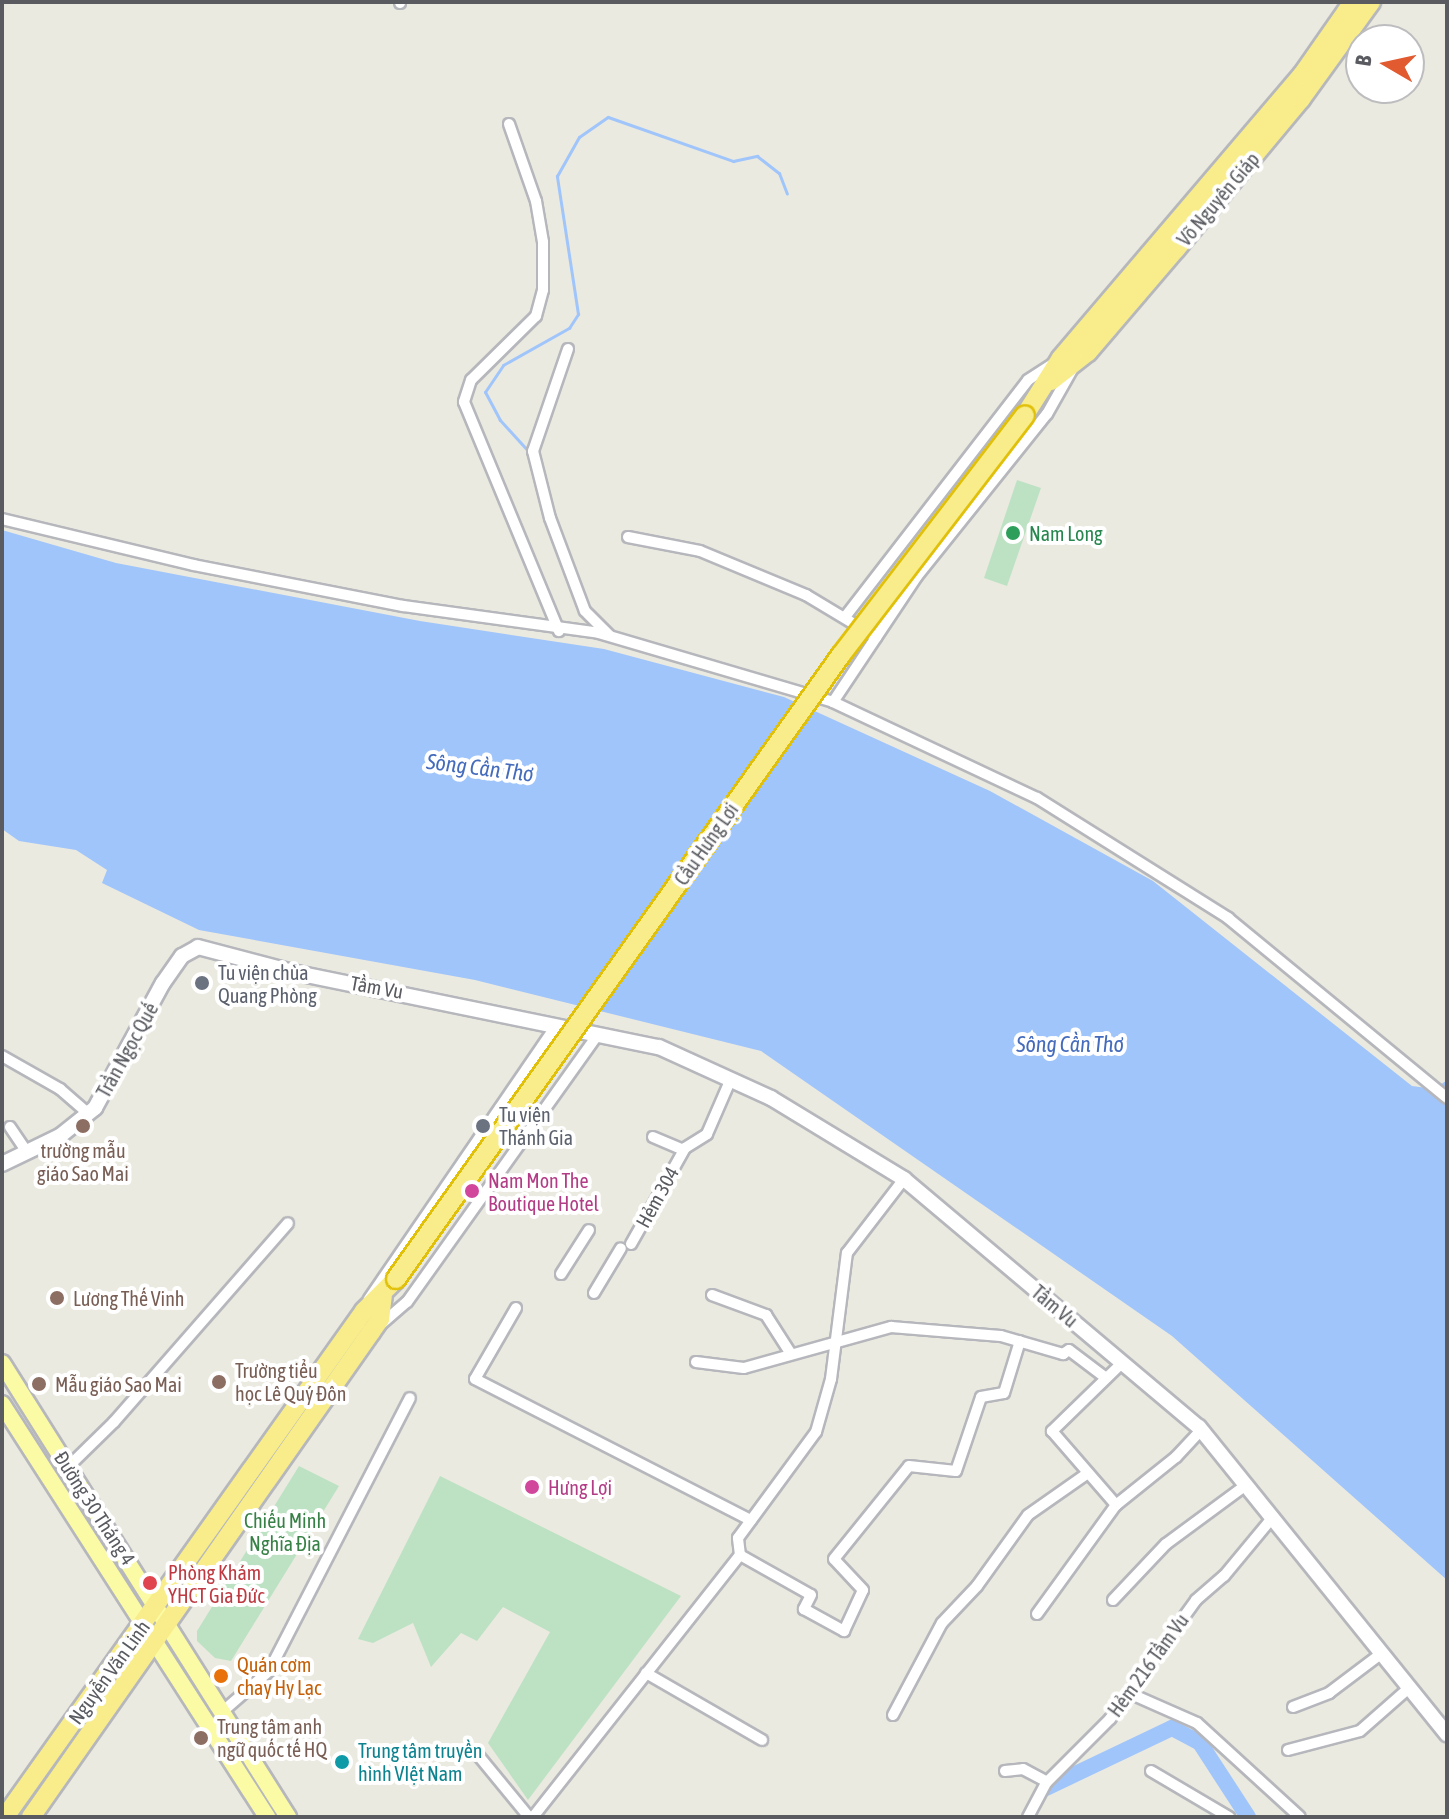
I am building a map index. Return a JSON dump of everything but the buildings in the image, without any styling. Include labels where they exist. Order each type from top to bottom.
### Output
[{"type":"highway","name":"Võ Nguyên Giáp","points":[[1171,244],[1302,75],[1353,2]]},
{"type":"highway","name":"Võ Nguyên Giáp","points":[[1025,415],[1067,362],[1301,99],[1371,2]]},
{"type":"highway","name":"Cầu Hưng Lợi","points":[[396,1279],[841,655],[1025,415]]},
{"type":"highway","name":"Nguyễn Văn Linh","points":[[5,1817],[364,1311],[383,1296],[396,1279]]},
{"type":"highway","name":"Nguyễn Văn Linh","points":[[31,1817],[380,1319],[383,1296]]},
{"type":"main road","name":"Đường 30 Tháng 4","points":[[2,1363],[288,1817]]},
{"type":"main road","name":"Đường 30 Tháng 4","points":[[2,1404],[267,1817]]},
{"type":"street","points":[[509,124],[536,201],[543,242],[543,290],[536,316],[471,380],[464,402],[564,631]]},
{"type":"street","points":[[568,349],[533,451],[550,518],[585,611],[613,637]]},
{"type":"street","points":[[845,617],[1028,380],[1067,362]]},
{"type":"street","points":[[833,702],[917,576],[1047,414],[1067,362]]},
{"type":"street","points":[[2,519],[209,568],[564,631],[599,633],[833,702],[1037,798],[1228,918],[1447,1098]]},
{"type":"street","points":[[628,537],[700,551],[806,595],[876,637]]},
{"type":"street","name":"Tầm Vu","points":[[198,947],[555,1027],[659,1047],[771,1098],[904,1179],[1201,1430],[1447,1734]]},
{"type":"street","name":"Trần Ngọc Quế","points":[[2,1164],[27,1152],[88,1113],[174,966],[198,947]]},
{"type":"street","points":[[364,1311],[376,1282],[555,1027]]},
{"type":"street","points":[[371,1332],[407,1302],[598,1034]]},
{"type":"street","points":[[2,1056],[60,1089],[88,1113]]},
{"type":"street","name":"Hẻm 304","points":[[594,1293],[683,1150],[707,1134],[730,1081]]},
{"type":"street","points":[[10,1127],[27,1152]]},
{"type":"street","name":"Hẻm 304","points":[[653,1137],[683,1150]]},
{"type":"street","points":[[478,1755],[531,1817],[740,1555],[738,1538],[816,1432],[836,1342],[847,1253],[904,1179]]},
{"type":"street","points":[[68,1467],[124,1411],[288,1223]]},
{"type":"street","points":[[561,1274],[589,1230]]},
{"type":"street","points":[[712,1295],[766,1315],[791,1354]]},
{"type":"street","points":[[516,1308],[475,1379],[751,1520]]},
{"type":"street","points":[[696,1362],[744,1368],[891,1327],[1020,1341],[1063,1354],[1069,1350],[1106,1378]]},
{"type":"street","points":[[740,1555],[811,1595],[804,1609],[844,1631],[863,1590],[834,1559],[909,1466],[956,1471],[981,1397],[1004,1393],[1020,1341]]},
{"type":"street","points":[[1116,1505],[1052,1426],[1122,1363]]},
{"type":"street","points":[[222,1712],[269,1671],[410,1398]]},
{"type":"street","points":[[1037,1614],[1116,1505],[1176,1457],[1201,1430]]},
{"type":"street","points":[[893,1715],[942,1623],[977,1586],[1028,1515],[1088,1473]]},
{"type":"street","points":[[1113,1600],[1166,1544],[1246,1485]]},
{"type":"street","name":"Hẻm 216 Tầm Vu","points":[[1028,1817],[1047,1782],[1110,1719],[1196,1600],[1224,1576],[1273,1517]]},
{"type":"street","points":[[1293,1707],[1329,1693],[1382,1653]]},
{"type":"street","points":[[646,1673],[762,1740]]},
{"type":"street","points":[[1288,1750],[1360,1731],[1410,1687]]},
{"type":"street","points":[[1129,1693],[1197,1723],[1300,1817]]},
{"type":"street","points":[[1005,1771],[1023,1769],[1047,1782]]},
{"type":"street","points":[[1151,1771],[1229,1817]]},
{"type":"green space","name":"Nam Long","points":[[1017,480],[1041,488],[1007,586],[984,578]]},
{"type":"green space","name":"Chiếu Minh Nghĩa Địa","points":[[299,1466],[339,1486],[231,1661],[215,1658],[197,1641],[197,1631]]},
{"type":"green space","points":[[440,1476],[681,1596],[528,1800],[488,1743],[550,1632],[503,1607],[477,1641],[461,1633],[431,1667],[413,1623],[373,1643],[358,1639]]},
{"type":"water","name":"Sông Cần Thơ","points":[[2,530],[116,563],[420,621],[604,649],[784,697],[990,791],[1153,881],[1412,1086],[1435,1089],[1447,1080],[1447,1580],[1172,1336],[761,1051],[475,980],[199,930],[102,883],[107,870],[76,850],[19,841],[2,829]]},
{"type":"waterway","points":[[530,453],[500,420],[485,392],[503,365],[569,328],[578,314],[557,176],[579,137],[608,117],[733,161],[757,156],[779,173],[787,194]]},
{"type":"waterway","points":[[535,476],[538,492]]},
{"type":"waterway","points":[[1046,1788],[1172,1728],[1200,1743],[1248,1817]]},
{"type":"place","name":"Nam Long","points":[[1013,533]]},
{"type":"place","name":"Tu viện chùa Quang Phòng","points":[[202,983]]},
{"type":"place","name":"trường mẫu giáo Sao Mai","points":[[83,1126]]},
{"type":"place","name":"Tu viện Thánh Gia","points":[[483,1126]]},
{"type":"place","name":"Nam Mon The Boutique Hotel","points":[[472,1191]]},
{"type":"place","name":"Lương Thế Vinh","points":[[57,1298]]},
{"type":"place","name":"Trường tiểu học Lê Quý Đôn","points":[[219,1382]]},
{"type":"place","name":"Mẫu giáo Sao Mai","points":[[39,1384]]},
{"type":"place","name":"Hưng Lợi","points":[[532,1487]]},
{"type":"place","name":"Phòng Khám YHCT Gia Đức","points":[[150,1583]]},
{"type":"place","name":"Quán cơm chay Hy Lạc","points":[[221,1676]]},
{"type":"place","name":"Trung tâm anh ngữ quốc tế HQ","points":[[201,1738]]},
{"type":"place","name":"Trung tâm truyền hình VIệt Nam","points":[[342,1762]]}]
